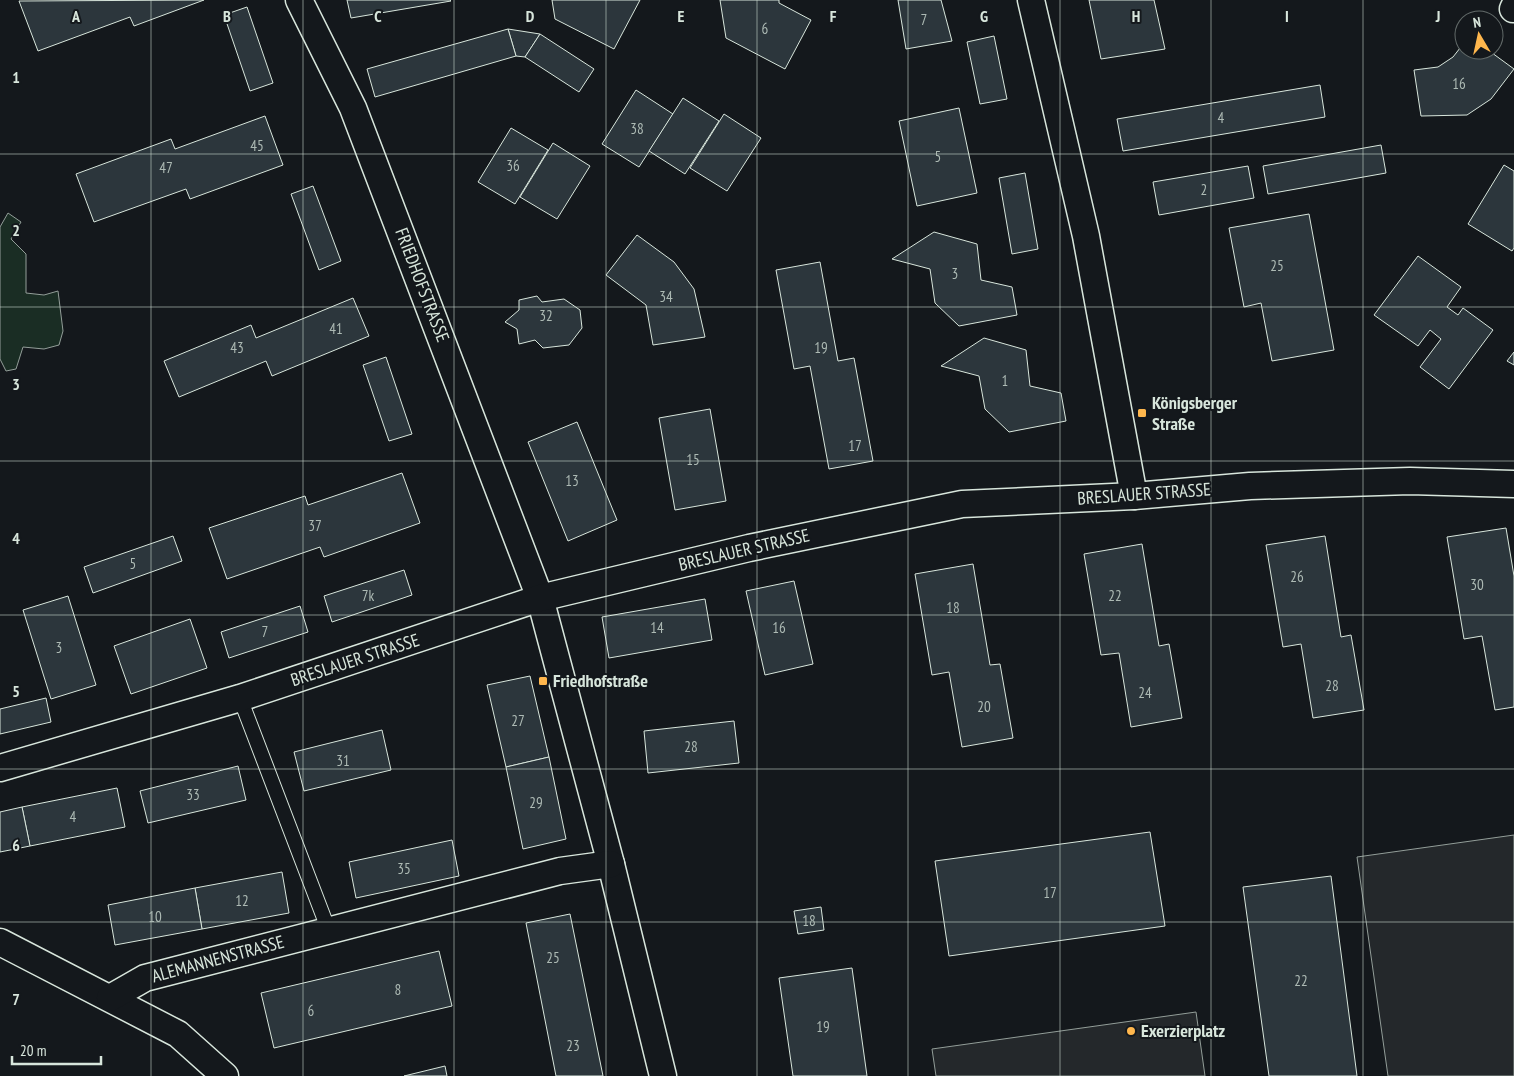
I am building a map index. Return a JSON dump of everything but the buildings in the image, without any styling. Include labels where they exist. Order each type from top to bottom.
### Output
[{"type":"street","name":"FRIEDHOFSTRASSE","points":[[299,0],[353,108],[540,598],[611,864],[663,1076]]},
{"type":"street","points":[[1031,0],[1086,236],[1134,496]]},
{"type":"street","name":"BRESLAUER STRASSE","points":[[0,768],[240,698],[540,598],[749,548],[962,504],[1134,496],[1250,486],[1410,481],[1514,484]]},
{"type":"street","points":[[329,931],[560,872],[611,864]]},
{"type":"street","name":"ALEMANNENSTRASSE","points":[[110,998],[145,978],[329,931]]},
{"type":"street","points":[[0,942],[178,1034],[225,1076]]},
{"type":"lane","points":[[240,698],[329,931]]},
{"type":"green space","points":[[8,213],[21,222],[11,239],[26,254],[26,293],[44,295],[58,291],[63,331],[59,345],[44,349],[23,347],[16,369],[6,371],[0,359],[0,227]]},
{"type":"shaded area","points":[[1514,835],[1514,1076],[1388,1076],[1357,857]]},
{"type":"shaded area","name":"Exerzierplatz","points":[[1196,1012],[1205,1076],[936,1076],[932,1049]]},
{"type":"place","name":"Königsberger Straße","points":[[1142,413]]},
{"type":"place","name":"Friedhofstraße","points":[[543,681]]},
{"type":"place","name":"Exerzierplatz","points":[[1131,1031]]}]
